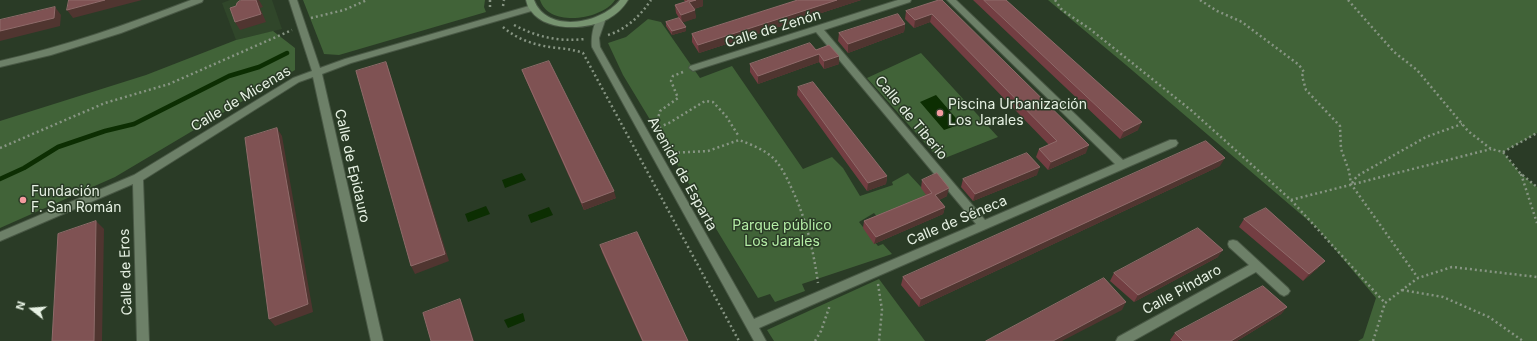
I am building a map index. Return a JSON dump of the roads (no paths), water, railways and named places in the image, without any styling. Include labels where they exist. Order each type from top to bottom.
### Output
[{"type":"street","points":[[0,64],[48,52],[118,31],[198,0]]},
{"type":"street","name":"Calle de Epidauro","points":[[292,0],[316,72],[377,341]]},
{"type":"street","points":[[531,4],[538,15],[561,24],[582,23],[602,18],[613,12],[624,0]]},
{"type":"street","name":"Calle de Zenón","points":[[693,68],[906,0]]},
{"type":"street","points":[[951,0],[1122,165]]},
{"type":"street","name":"Calle de Micenas","points":[[0,238],[138,178],[278,90],[316,72],[495,18],[531,4]]},
{"type":"street","name":"Avenida de Esparta","points":[[602,18],[595,38],[596,48],[760,341]]},
{"type":"street","name":"Calle de Tiberio","points":[[818,29],[983,225]]},
{"type":"street","name":"Calle de Séneca","points":[[751,326],[1174,143]]},
{"type":"street","name":"Calle de Eros","points":[[138,178],[143,341]]},
{"type":"street","points":[[1233,244],[1284,292]]},
{"type":"street","name":"Calle Píndaro","points":[[1122,341],[1257,266]]},
{"type":"waterway","points":[[0,179],[24,168],[58,147],[105,131],[134,124],[229,76],[259,67],[287,53]]},
{"type":"place","name":"Piscina Urbanización Los Jarales","points":[[940,113]]},
{"type":"place","name":"Fundación F. San Román","points":[[23,200]]},
{"type":"park label","name":"Parque público Los Jarales","points":[[782,234]]}]
